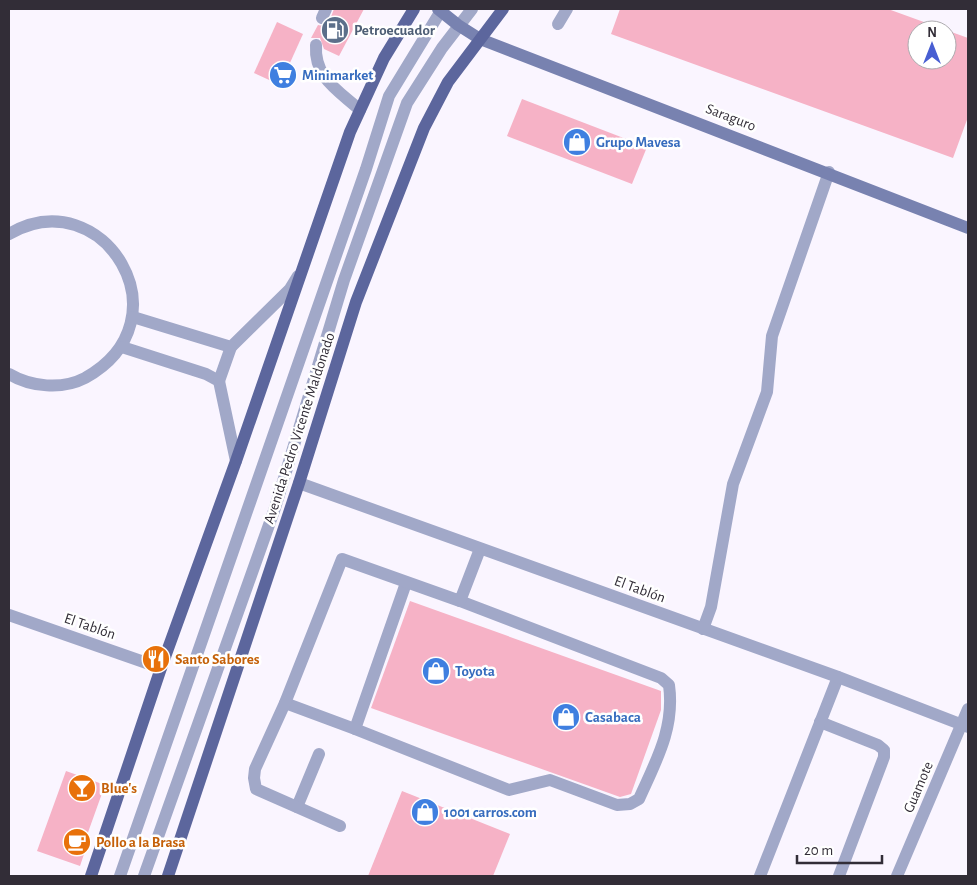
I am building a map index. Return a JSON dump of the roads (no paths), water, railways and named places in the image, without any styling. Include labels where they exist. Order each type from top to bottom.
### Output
[{"type":"main road","points":[[91,876],[161,668],[236,461],[350,132],[384,58],[414,9]]},
{"type":"main road","name":"Avenida Pedro Vicente Maldonado","points":[[168,876],[299,483],[356,302],[424,128],[448,82],[503,9]]},
{"type":"street","points":[[120,876],[366,169],[389,96],[440,9]]},
{"type":"street","name":"Saraguro","points":[[440,9],[458,25],[480,38],[829,172],[968,228]]},
{"type":"street","points":[[144,876],[275,508],[344,280],[407,103],[458,25],[472,9]]},
{"type":"street","points":[[558,24],[567,9]]},
{"type":"street","points":[[316,45],[316,62],[323,76],[360,110]]},
{"type":"street","points":[[703,629],[711,606],[733,484],[767,392],[772,336],[829,172]]},
{"type":"street","points":[[9,234],[22,226],[51,221],[79,226],[104,240],[122,262],[132,288],[133,317],[122,347],[103,368],[78,382],[49,386],[21,381],[9,374]]},
{"type":"street","points":[[236,461],[219,381],[230,347],[290,289],[302,270]]},
{"type":"street","points":[[133,317],[230,347]]},
{"type":"street","points":[[122,347],[206,374],[219,381]]},
{"type":"street","name":"El Tablón","points":[[299,483],[838,677],[965,726]]},
{"type":"street","points":[[460,601],[480,549]]},
{"type":"street","points":[[285,703],[509,790],[550,780],[617,805],[630,804],[640,799],[667,735],[669,685],[661,678],[460,601],[342,559],[285,703],[255,769],[254,778],[256,788],[340,826]]},
{"type":"street","points":[[355,729],[406,583]]},
{"type":"street","name":"El Tablón","points":[[9,615],[161,668]]},
{"type":"street","points":[[760,876],[838,677]]},
{"type":"street","name":"Guamote","points":[[897,876],[965,726],[968,709]]},
{"type":"street","points":[[820,722],[878,745],[884,750],[884,757],[839,876]]},
{"type":"street","points":[[297,807],[319,754]]},
{"type":"place","name":"Petroecuador","points":[[335,30]]},
{"type":"place","name":"Minimarket","points":[[283,75]]},
{"type":"place","name":"Grupo Mavesa","points":[[577,142]]},
{"type":"place","name":"Santo Sabores","points":[[156,659]]},
{"type":"place","name":"Toyota","points":[[436,671]]},
{"type":"place","name":"Casabaca","points":[[566,717]]},
{"type":"place","name":"Blue's","points":[[82,788]]},
{"type":"place","name":"1001 carros.com","points":[[425,812]]},
{"type":"place","name":"Pollo a la Brasa","points":[[77,842]]}]
